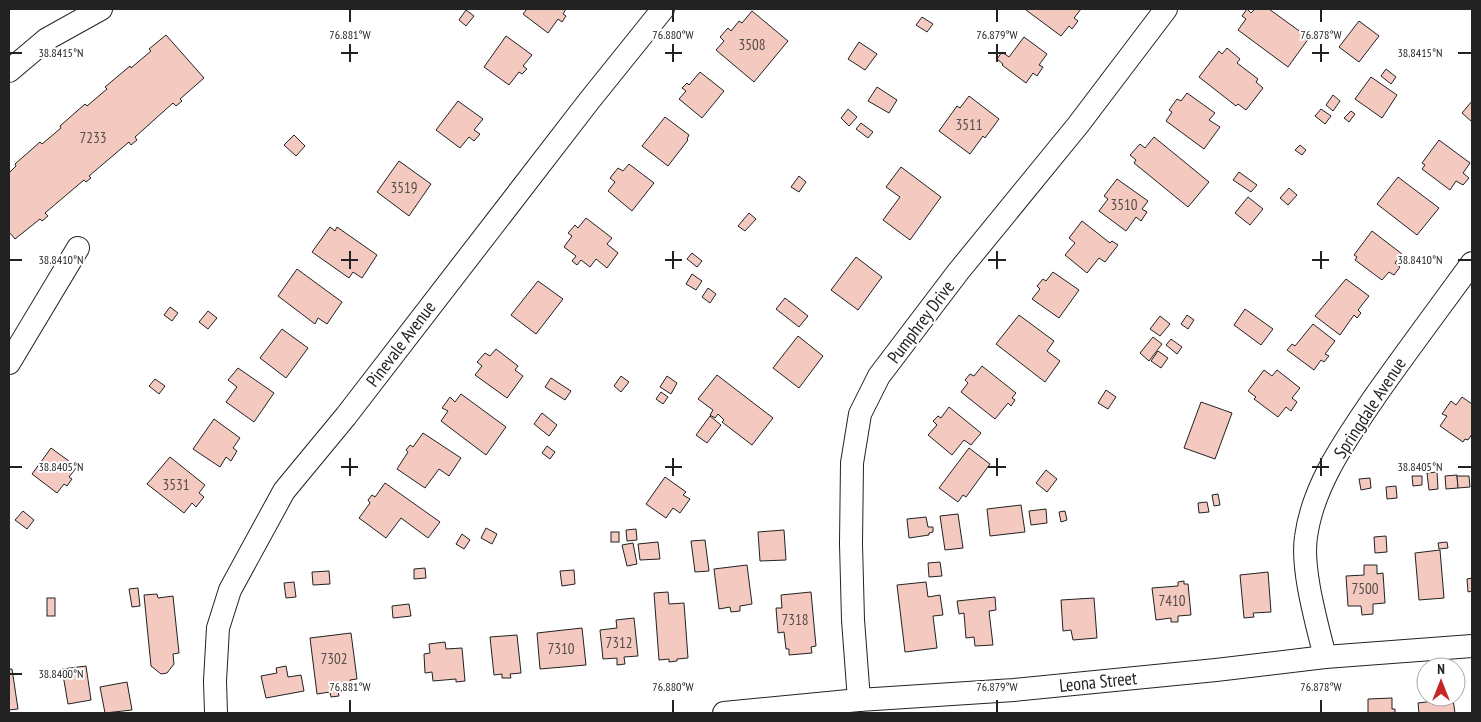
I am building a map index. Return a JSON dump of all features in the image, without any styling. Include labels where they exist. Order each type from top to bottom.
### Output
[{"type":"street","points":[[9,71],[47,39],[101,9]]},
{"type":"street","name":"Pinevale Avenue","points":[[216,713],[215,681],[218,628],[230,590],[284,491],[346,416],[583,108],[663,9]]},
{"type":"street","name":"Pumphrey Drive","points":[[859,700],[853,620],[851,544],[852,463],[860,414],[879,376],[958,272],[1078,125],[1166,9]]},
{"type":"street","points":[[9,363],[78,248]]},
{"type":"street","name":"Springdale Avenue","points":[[1325,656],[1306,570],[1305,538],[1311,512],[1341,447],[1403,357],[1472,263]]},
{"type":"street","name":"Leona Street","points":[[724,713],[859,700],[1024,689],[1216,670],[1325,656],[1472,646]]},
{"type":"building","points":[[527,9],[566,9],[563,14],[566,16],[562,22],[558,19],[548,33],[523,14]]},
{"type":"building","points":[[1027,9],[1081,9],[1074,18],[1078,21],[1072,29],[1069,26],[1061,36]]},
{"type":"building","points":[[1247,9],[1251,13],[1255,9],[1269,9],[1309,38],[1288,67],[1238,30],[1246,19],[1242,16]]},
{"type":"building","points":[[466,10],[474,16],[466,26],[459,20]]},
{"type":"building","points":[[752,11],[788,41],[754,82],[716,50],[724,41],[720,37],[728,28],[731,31],[739,21],[742,23]]},
{"type":"building","points":[[922,17],[933,24],[927,32],[916,25]]},
{"type":"building","points":[[1359,21],[1379,36],[1359,62],[1339,47]]},
{"type":"building","points":[[166,35],[204,78],[180,99],[182,101],[176,106],[173,103],[135,137],[137,140],[131,145],[129,142],[89,176],[91,178],[86,182],[84,180],[45,213],[48,216],[42,221],[40,219],[15,239],[9,232],[9,173],[16,166],[15,164],[40,142],[42,144],[61,128],[60,126],[85,104],[87,106],[107,89],[105,87],[151,51],[149,49]]},
{"type":"building","points":[[506,36],[532,55],[523,66],[527,69],[522,74],[519,72],[509,85],[484,67]]},
{"type":"building","points":[[1024,37],[1047,54],[1039,65],[1043,67],[1037,76],[1033,73],[1026,83],[997,59],[1002,52],[1009,57]]},
{"type":"building","points":[[859,42],[877,54],[865,70],[848,59]]},
{"type":"building","points":[[1227,48],[1240,59],[1237,63],[1258,79],[1256,82],[1263,88],[1246,110],[1238,104],[1236,106],[1199,77],[1219,51],[1222,54]]},
{"type":"building","points":[[1386,69],[1396,77],[1391,84],[1381,76]]},
{"type":"building","points":[[700,72],[724,91],[702,118],[679,99],[686,91],[682,88],[687,83],[689,85]]},
{"type":"building","points":[[1371,77],[1397,95],[1382,118],[1355,99]]},
{"type":"building","points":[[877,87],[897,100],[889,113],[868,101]]},
{"type":"building","points":[[1187,93],[1215,113],[1209,120],[1220,127],[1204,149],[1166,121],[1172,112],[1169,110],[1177,99],[1181,101]]},
{"type":"building","points":[[1333,95],[1340,101],[1333,111],[1326,105]]},
{"type":"building","points":[[969,96],[999,119],[970,154],[939,131],[957,106],[960,108]]},
{"type":"building","points":[[458,101],[483,119],[474,130],[480,134],[474,141],[469,137],[460,148],[436,130]]},
{"type":"building","points":[[1472,101],[1472,122],[1462,113]]},
{"type":"building","points":[[848,109],[857,117],[849,126],[841,118]]},
{"type":"building","points":[[1321,109],[1331,116],[1325,124],[1315,116]]},
{"type":"building","points":[[1351,111],[1355,114],[1349,122],[1344,118]]},
{"type":"building","points":[[665,117],[689,135],[688,140],[668,166],[642,146]]},
{"type":"building","points":[[861,123],[873,132],[868,138],[856,129]]},
{"type":"building","points":[[294,135],[305,146],[296,156],[284,145]]},
{"type":"building","points":[[1154,137],[1209,182],[1188,207],[1134,163],[1136,160],[1130,155],[1140,144],[1145,148]]},
{"type":"building","points":[[1439,140],[1470,163],[1463,173],[1469,178],[1463,185],[1456,181],[1450,190],[1422,169],[1425,165],[1422,163]]},
{"type":"building","points":[[1300,145],[1306,150],[1302,155],[1295,150]]},
{"type":"building","points":[[399,161],[431,184],[409,216],[377,192]]},
{"type":"building","points":[[629,164],[654,183],[632,211],[608,191],[615,182],[610,178],[618,168],[623,171]]},
{"type":"building","points":[[901,167],[941,197],[910,240],[883,220],[900,197],[886,187]]},
{"type":"building","points":[[1239,172],[1257,185],[1251,192],[1233,180]]},
{"type":"building","points":[[799,176],[806,182],[799,192],[791,187]]},
{"type":"building","points":[[1398,177],[1439,208],[1417,235],[1377,204]]},
{"type":"building","points":[[1117,179],[1148,201],[1142,209],[1147,212],[1141,221],[1136,217],[1126,231],[1099,211],[1108,199],[1104,196]]},
{"type":"building","points":[[1289,188],[1297,195],[1288,205],[1280,198]]},
{"type":"building","points":[[1248,197],[1263,209],[1250,225],[1235,213]]},
{"type":"building","points":[[749,213],[756,219],[745,231],[738,226]]},
{"type":"building","points":[[586,218],[612,238],[607,244],[618,253],[607,268],[596,259],[590,267],[581,260],[577,265],[572,261],[576,256],[564,247],[572,236],[568,233],[575,225],[578,228]]},
{"type":"building","points":[[1082,221],[1110,243],[1112,241],[1118,245],[1105,262],[1099,258],[1087,273],[1065,255],[1075,243],[1069,238]]},
{"type":"building","points":[[330,227],[335,231],[337,227],[377,255],[362,278],[353,272],[349,278],[312,252]]},
{"type":"building","points":[[1372,231],[1402,254],[1395,263],[1400,267],[1394,275],[1389,272],[1382,280],[1355,260],[1357,257],[1354,255]]},
{"type":"building","points":[[692,253],[702,261],[697,267],[687,259]]},
{"type":"building","points":[[856,257],[882,277],[858,310],[831,290]]},
{"type":"building","points":[[297,269],[342,302],[327,324],[318,318],[315,324],[278,296]]},
{"type":"building","points":[[1053,272],[1079,290],[1059,318],[1032,299],[1040,289],[1037,286],[1043,279],[1046,281]]},
{"type":"building","points":[[692,274],[702,281],[696,290],[686,284]]},
{"type":"building","points":[[1346,279],[1369,296],[1358,310],[1361,313],[1357,318],[1354,315],[1340,335],[1315,316]]},
{"type":"building","points":[[538,281],[563,299],[536,334],[511,315]]},
{"type":"building","points":[[708,288],[716,294],[710,303],[702,297]]},
{"type":"building","points":[[785,298],[808,316],[799,327],[776,309]]},
{"type":"building","points":[[170,307],[178,313],[172,321],[164,315]]},
{"type":"building","points":[[1245,309],[1273,329],[1261,345],[1234,325]]},
{"type":"building","points":[[208,311],[217,318],[208,329],[199,322]]},
{"type":"building","points":[[1019,315],[1054,341],[1047,351],[1060,361],[1045,382],[996,344]]},
{"type":"building","points":[[1187,315],[1194,320],[1188,329],[1181,324]]},
{"type":"building","points":[[1160,316],[1170,324],[1160,336],[1150,329]]},
{"type":"building","points":[[1313,324],[1335,341],[1325,354],[1329,356],[1324,362],[1321,360],[1314,370],[1287,350],[1292,344],[1295,346]]},
{"type":"building","points":[[282,329],[308,348],[286,378],[260,358]]},
{"type":"building","points":[[798,336],[823,356],[799,388],[773,368]]},
{"type":"building","points":[[1153,337],[1162,344],[1149,361],[1140,353]]},
{"type":"building","points":[[1171,339],[1182,347],[1177,354],[1166,345]]},
{"type":"building","points":[[496,349],[518,366],[515,370],[523,376],[507,398],[475,375],[482,366],[477,362],[485,353],[490,356]]},
{"type":"building","points":[[1158,351],[1168,358],[1161,368],[1151,361]]},
{"type":"building","points":[[982,366],[1016,393],[1012,398],[1015,400],[1011,406],[1008,403],[995,419],[961,392],[968,383],[965,380],[970,374],[974,376]]},
{"type":"building","points":[[238,368],[274,393],[254,422],[226,402],[237,387],[228,380]]},
{"type":"building","points":[[1264,370],[1272,376],[1277,370],[1300,388],[1292,398],[1297,402],[1291,411],[1286,407],[1278,417],[1254,399],[1256,397],[1248,391]]},
{"type":"building","points":[[717,375],[773,418],[752,445],[722,422],[724,420],[718,414],[715,418],[710,415],[713,410],[698,399]]},
{"type":"building","points":[[621,376],[629,382],[621,392],[614,386]]},
{"type":"building","points":[[667,376],[677,383],[671,394],[660,387]]},
{"type":"building","points":[[551,378],[571,391],[565,400],[545,387]]},
{"type":"building","points":[[155,379],[165,386],[159,394],[149,386]]},
{"type":"building","points":[[1106,390],[1116,397],[1108,409],[1098,403]]},
{"type":"building","points":[[661,392],[668,397],[663,404],[656,399]]},
{"type":"building","points":[[461,394],[506,427],[486,455],[441,421],[448,411],[442,408],[450,397],[455,402]]},
{"type":"building","points":[[1462,397],[1472,404],[1472,434],[1468,440],[1465,439],[1463,442],[1440,426],[1447,416],[1442,414],[1451,401],[1456,405]]},
{"type":"building","points":[[1201,402],[1232,413],[1215,459],[1184,448]]},
{"type":"building","points":[[949,407],[981,433],[971,445],[964,440],[952,455],[928,435],[937,425],[933,421],[938,416],[941,418]]},
{"type":"building","points":[[542,413],[557,425],[549,436],[534,424]]},
{"type":"building","points":[[710,416],[721,425],[707,443],[696,435]]},
{"type":"building","points":[[214,419],[240,438],[233,448],[237,451],[231,461],[226,457],[220,467],[193,449]]},
{"type":"building","points":[[423,433],[461,458],[449,476],[439,469],[425,488],[397,469],[408,452],[406,450],[410,445],[413,447]]},
{"type":"building","points":[[547,446],[555,452],[550,459],[542,453]]},
{"type":"building","points":[[51,448],[77,467],[69,477],[72,479],[67,486],[64,484],[57,493],[32,474]]},
{"type":"building","points":[[969,448],[990,464],[966,497],[963,495],[958,502],[939,488]]},
{"type":"building","points":[[170,457],[205,485],[199,493],[204,497],[196,507],[192,503],[184,513],[147,484]]},
{"type":"building","points":[[1046,470],[1057,479],[1047,492],[1036,483]]},
{"type":"building","points":[[1437,472],[1438,489],[1429,490],[1427,473]]},
{"type":"building","points":[[1457,475],[1458,488],[1446,489],[1445,476]]},
{"type":"building","points":[[1412,476],[1422,476],[1422,485],[1413,486]]},
{"type":"building","points":[[1457,476],[1469,476],[1470,487],[1458,488]]},
{"type":"building","points":[[665,477],[686,492],[683,495],[690,499],[680,513],[673,508],[666,518],[646,504]]},
{"type":"building","points":[[1370,478],[1371,488],[1361,490],[1359,479]]},
{"type":"building","points":[[385,483],[440,522],[428,538],[401,518],[386,538],[359,518],[370,503],[368,500],[372,495],[375,497]]},
{"type":"building","points":[[1396,486],[1397,498],[1387,499],[1386,487]]},
{"type":"building","points":[[1218,494],[1220,505],[1214,506],[1212,495]]},
{"type":"building","points":[[1207,502],[1209,512],[1199,513],[1198,503]]},
{"type":"building","points":[[1021,505],[1025,532],[990,536],[987,509]]},
{"type":"building","points":[[1046,509],[1047,523],[1031,525],[1029,511]]},
{"type":"building","points":[[23,511],[34,520],[27,529],[15,520]]},
{"type":"building","points":[[1065,511],[1067,520],[1061,522],[1059,512]]},
{"type":"building","points":[[958,514],[963,548],[945,550],[940,516]]},
{"type":"building","points":[[926,517],[928,527],[933,527],[933,532],[929,533],[929,535],[909,538],[907,519]]},
{"type":"building","points":[[486,528],[497,534],[492,544],[481,538]]},
{"type":"building","points":[[636,529],[637,540],[627,541],[626,530]]},
{"type":"building","points":[[784,530],[786,560],[760,561],[758,532]]},
{"type":"building","points":[[611,532],[619,532],[619,542],[611,542]]},
{"type":"building","points":[[462,534],[470,540],[464,549],[456,544]]},
{"type":"building","points":[[1386,536],[1387,552],[1375,553],[1374,537]]},
{"type":"building","points":[[705,540],[709,571],[695,572],[691,541]]},
{"type":"building","points":[[658,542],[660,559],[640,560],[638,544]]},
{"type":"building","points":[[1447,542],[1448,548],[1439,549],[1438,543]]},
{"type":"building","points":[[633,543],[637,564],[627,566],[622,545]]},
{"type":"building","points":[[1440,550],[1444,598],[1419,600],[1415,553]]},
{"type":"building","points":[[940,562],[942,576],[929,577],[928,563]]},
{"type":"building","points":[[747,565],[752,604],[740,606],[740,611],[731,612],[730,607],[719,609],[714,569]]},
{"type":"building","points":[[1364,565],[1377,565],[1377,574],[1383,573],[1385,603],[1373,604],[1373,614],[1362,615],[1361,606],[1348,606],[1346,576],[1364,575]]},
{"type":"building","points":[[425,568],[426,578],[414,579],[414,569]]},
{"type":"building","points":[[574,570],[575,584],[562,586],[560,571]]},
{"type":"building","points":[[329,571],[330,584],[313,585],[312,572]]},
{"type":"building","points":[[1268,572],[1271,612],[1253,613],[1254,617],[1244,618],[1240,575]]},
{"type":"building","points":[[1472,578],[1472,591],[1468,592],[1467,579]]},
{"type":"building","points":[[1184,581],[1184,584],[1188,584],[1191,615],[1178,616],[1178,622],[1171,622],[1171,618],[1156,620],[1152,588],[1178,586],[1178,582]]},
{"type":"building","points":[[294,582],[296,597],[286,598],[284,583]]},
{"type":"building","points":[[926,582],[928,597],[940,595],[943,615],[933,616],[937,648],[905,652],[897,585]]},
{"type":"building","points":[[138,588],[140,606],[132,607],[129,589]]},
{"type":"building","points":[[668,592],[669,604],[684,603],[688,658],[669,662],[669,659],[659,660],[654,593]]},
{"type":"building","points":[[811,592],[816,646],[811,647],[812,653],[789,655],[789,649],[786,649],[784,632],[778,633],[776,608],[782,608],[781,595]]},
{"type":"building","points":[[157,594],[158,598],[173,596],[179,653],[173,654],[174,664],[167,673],[161,674],[151,666],[144,595]]},
{"type":"building","points":[[995,597],[996,610],[989,611],[993,645],[975,646],[974,637],[966,638],[964,613],[959,614],[957,601]]},
{"type":"building","points":[[47,598],[55,598],[55,616],[47,616]]},
{"type":"building","points":[[1094,598],[1097,638],[1073,640],[1071,630],[1063,631],[1061,600]]},
{"type":"building","points":[[409,604],[411,616],[393,618],[392,606]]},
{"type":"building","points":[[634,618],[638,656],[624,657],[625,664],[617,665],[617,658],[603,659],[600,630],[617,628],[616,620]]},
{"type":"building","points":[[582,628],[586,665],[540,669],[537,633]]},
{"type":"building","points":[[351,633],[357,679],[350,680],[352,690],[338,692],[339,696],[331,697],[330,692],[317,694],[310,638]]},
{"type":"building","points":[[517,635],[521,673],[510,674],[511,678],[502,678],[502,674],[494,675],[490,637]]},
{"type":"building","points":[[445,642],[446,649],[462,648],[465,681],[456,682],[456,679],[433,681],[432,672],[425,673],[424,654],[430,653],[429,644]]},
{"type":"building","points":[[86,666],[91,700],[68,704],[62,669]]},
{"type":"building","points":[[286,666],[288,677],[301,675],[304,691],[266,698],[261,676],[277,673],[276,668]]},
{"type":"building","points":[[9,669],[12,669],[18,709],[9,710]]},
{"type":"building","points":[[127,682],[132,710],[105,713],[100,687]]},
{"type":"building","points":[[1392,698],[1392,709],[1395,709],[1395,713],[1368,713],[1368,699]]},
{"type":"building","points":[[1418,707],[1454,707],[1455,713],[1419,713]]}]
